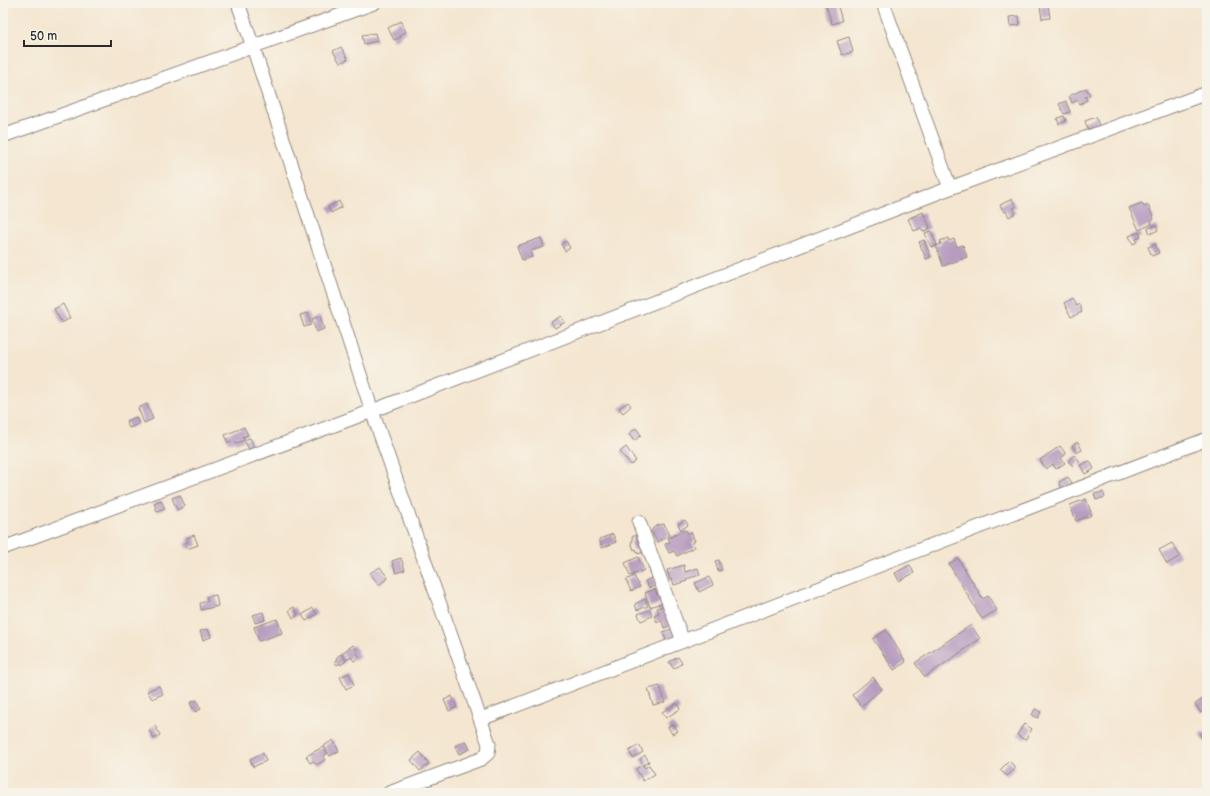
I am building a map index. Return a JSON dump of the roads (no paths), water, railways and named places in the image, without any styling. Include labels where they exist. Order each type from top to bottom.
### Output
[{"type":"street","points":[[238,3],[372,411],[489,744],[488,753],[481,760],[389,793]]},
{"type":"street","points":[[3,136],[374,3]]},
{"type":"street","points":[[883,3],[950,188]]},
{"type":"street","points":[[3,548],[372,411],[950,188],[1207,93]]},
{"type":"street","points":[[481,719],[1207,439]]},
{"type":"street","points":[[639,522],[683,641]]}]
